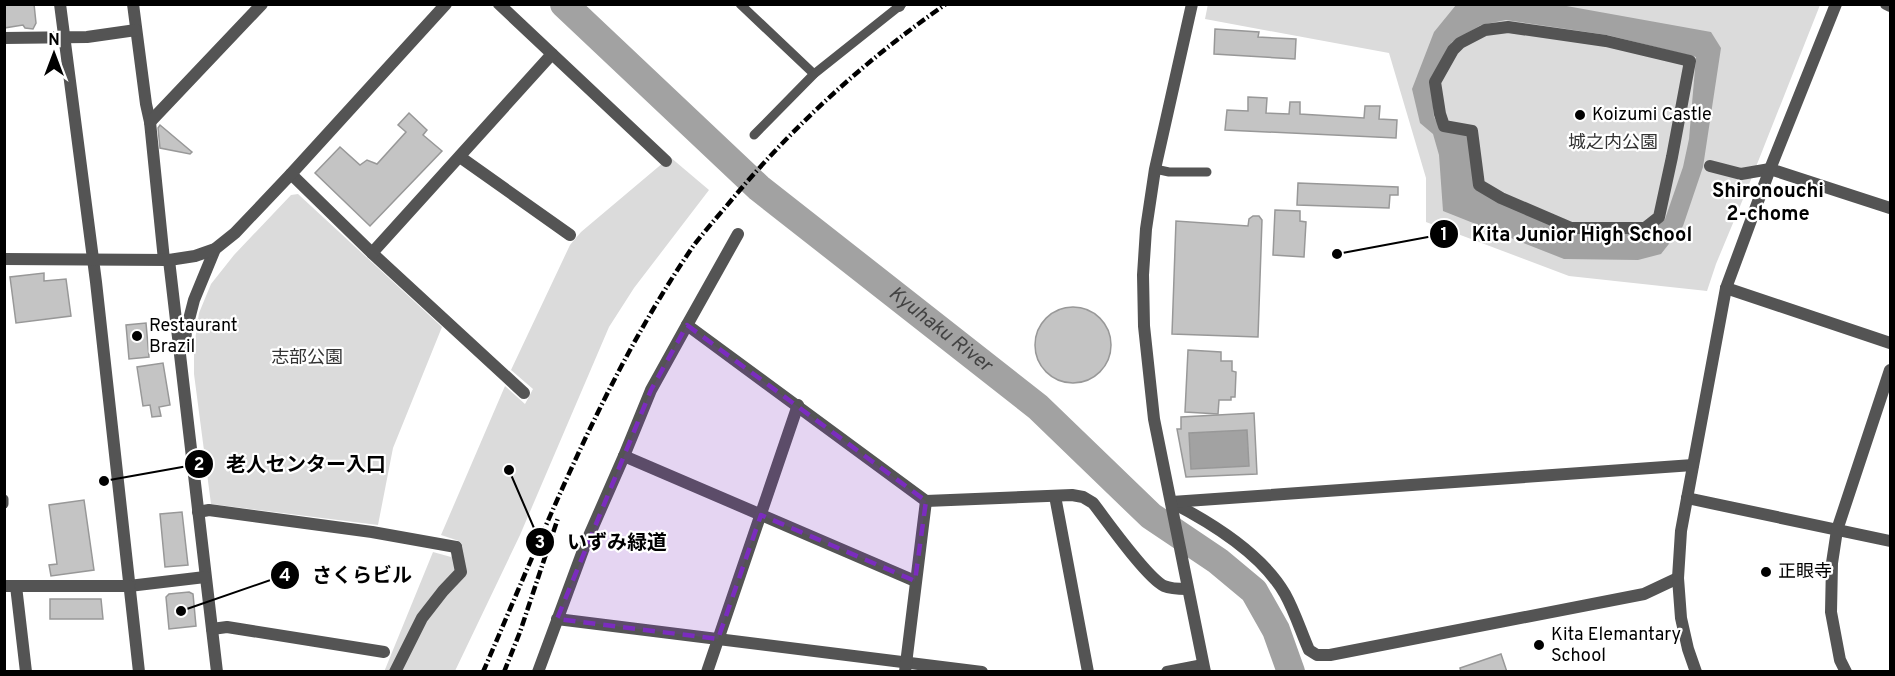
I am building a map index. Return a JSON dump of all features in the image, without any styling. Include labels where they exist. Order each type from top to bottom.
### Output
[{"type":"street","points":[[60,4],[92,260],[138,672]]},
{"type":"street","points":[[133,4],[166,260],[183,369],[217,672]]},
{"type":"street","points":[[150,122],[262,4]]},
{"type":"street","points":[[4,258],[166,260],[195,256],[215,249],[236,233],[446,4]]},
{"type":"street","points":[[499,4],[666,161]]},
{"type":"street","points":[[1167,672],[1204,668],[1154,419],[1144,326],[1143,275],[1146,228],[1155,169],[1192,4]]},
{"type":"street","points":[[1696,672],[1681,618],[1678,578],[1687,498],[1726,288],[1770,169],[1836,4]]},
{"type":"street","points":[[1886,4],[1890,6]]},
{"type":"street","points":[[1508,27],[1606,41],[1690,61],[1672,157],[1659,216],[1645,228],[1571,228],[1501,198],[1479,185],[1472,131],[1444,126],[1436,82],[1453,50],[1460,43],[1485,30],[1508,27]]},
{"type":"street","points":[[4,38],[87,37],[136,30]]},
{"type":"street","points":[[372,253],[552,54]]},
{"type":"street","points":[[460,156],[570,235]]},
{"type":"street","points":[[1710,166],[1741,174],[1770,169],[1890,208]]},
{"type":"street","points":[[291,174],[372,253],[524,393]]},
{"type":"street","points":[[538,672],[585,545],[651,390],[738,234]]},
{"type":"street","points":[[183,369],[186,331],[194,300],[215,249]]},
{"type":"street","points":[[1726,288],[1890,343]]},
{"type":"street","points":[[687,325],[926,501],[1072,495],[1083,497],[1093,503],[1145,569],[1159,583],[1173,589],[1187,589]]},
{"type":"street","points":[[1846,672],[1840,660],[1831,612],[1832,563],[1837,530],[1890,370]]},
{"type":"street","points":[[707,672],[798,405]]},
{"type":"street","points":[[624,456],[915,581]]},
{"type":"street","points":[[1171,502],[1693,465]]},
{"type":"street","points":[[1055,496],[1088,672]]},
{"type":"street","points":[[1687,498],[1890,541]]},
{"type":"street","points":[[906,667],[926,501]]},
{"type":"street","points":[[1171,502],[1203,520],[1244,549],[1269,571],[1286,595],[1309,650],[1317,655],[1330,655],[1644,594],[1678,578]]},
{"type":"street","points":[[198,512],[221,511],[372,532],[456,547],[461,572],[422,618],[395,672]]},
{"type":"street","points":[[26,672],[10,586],[129,586],[206,577]]},
{"type":"street","points":[[557,619],[718,639],[906,667],[982,672]]},
{"type":"street","points":[[212,628],[227,627],[384,652]]},
{"type":"lane","points":[[740,4],[814,74]]},
{"type":"lane","points":[[754,135],[814,74],[900,5]]},
{"type":"lane","points":[[1155,169],[1169,172],[1207,172]]},
{"type":"highlighted area","points":[[687,325],[926,501],[915,581],[761,515],[718,639],[557,619],[651,390]]},
{"type":"green space","name":"城之内公園","points":[[1208,4],[1820,5],[1707,291],[1569,276],[1426,222],[1426,178],[1389,53],[1205,19]]},
{"type":"green space","points":[[670,157],[709,190],[634,288],[609,327],[520,535],[455,671],[384,672],[433,552],[451,557],[459,541],[441,535],[505,386],[525,404],[533,389],[511,370],[570,245],[581,232]]},
{"type":"green space","name":"志部公園","points":[[298,194],[442,327],[393,448],[378,525],[211,504],[194,374],[194,347],[199,313],[211,284],[234,255],[291,195]]},
{"type":"shaded area","points":[[1456,5],[1561,5],[1711,32],[1721,48],[1703,167],[1683,226],[1661,254],[1638,260],[1564,259],[1443,211],[1439,155],[1433,134],[1420,123],[1412,89],[1434,32]],"holes":[[[1506,20],[1607,35],[1696,57],[1689,139],[1683,167],[1665,219],[1649,233],[1569,233],[1475,188],[1469,134],[1441,130],[1434,117],[1431,81],[1452,42],[1481,25]]]},
{"type":"shaded area","points":[[1247,430],[1249,466],[1191,469],[1189,433]]},
{"type":"building","points":[[4,4],[34,4],[36,23],[33,29],[25,28],[23,25],[4,28]]},
{"type":"building","points":[[1215,29],[1259,32],[1258,37],[1296,39],[1295,59],[1214,54]]},
{"type":"building","points":[[1248,97],[1267,98],[1266,113],[1289,114],[1290,102],[1300,102],[1300,114],[1364,118],[1365,106],[1380,106],[1379,119],[1397,120],[1396,138],[1225,130],[1227,110],[1248,111]]},
{"type":"building","points":[[409,113],[427,130],[423,135],[442,151],[370,226],[315,173],[340,147],[360,165],[367,160],[377,164],[406,132],[398,125]]},
{"type":"building","points":[[160,125],[192,152],[190,154],[160,148],[158,128]]},
{"type":"building","points":[[1298,183],[1398,187],[1398,195],[1390,195],[1389,208],[1297,205]]},
{"type":"building","points":[[1275,210],[1300,211],[1300,221],[1306,222],[1304,257],[1273,255]]},
{"type":"building","points":[[1259,216],[1262,220],[1258,337],[1172,334],[1176,221],[1248,226],[1249,219]]},
{"type":"building","points":[[44,273],[44,281],[66,279],[71,316],[16,323],[10,277]]},
{"type":"building","points":[[1073,307],[1087,310],[1100,318],[1108,331],[1111,345],[1108,359],[1100,372],[1087,380],[1073,383],[1059,380],[1046,372],[1038,359],[1035,345],[1038,331],[1046,318],[1059,310]]},
{"type":"building","points":[[146,323],[149,357],[129,359],[126,325]]},
{"type":"building","points":[[1188,350],[1221,352],[1221,361],[1232,361],[1232,371],[1236,372],[1235,397],[1231,397],[1231,400],[1219,400],[1218,414],[1185,412]]},
{"type":"building","points":[[163,363],[170,405],[159,407],[161,416],[152,417],[150,405],[143,406],[137,367]]},
{"type":"building","points":[[1254,413],[1257,474],[1186,477],[1177,429],[1181,429],[1181,417]],"holes":[[[1247,430],[1249,466],[1191,469],[1189,433]]]},
{"type":"building","points":[[84,500],[94,570],[51,576],[49,565],[57,564],[49,505]]},
{"type":"building","points":[[182,512],[188,565],[165,567],[160,514]]},
{"type":"building","points":[[189,592],[193,594],[196,626],[169,629],[166,597],[169,594]]},
{"type":"building","points":[[50,599],[101,599],[103,619],[50,619]]},
{"type":"building","points":[[1501,654],[1507,672],[1461,672],[1460,668]]},
{"type":"waterway","name":"Kyuhaku River","points":[[564,4],[759,188],[1038,407],[1151,516],[1218,561],[1254,591],[1276,630],[1291,672]]},
{"type":"railway","points":[[483,672],[578,453],[604,399],[662,295],[694,245],[753,175],[830,96],[887,48],[946,4]]},
{"type":"railway","points":[[504,672],[520,632],[558,518]]},
{"type":"place","name":"Koizumi Castle","points":[[1580,115]]},
{"type":"place","name":"Kita Junior High School","points":[[1337,254]]},
{"type":"place","name":"Restaurant Brazil","points":[[137,336]]},
{"type":"place","name":"いずみ緑道","points":[[509,470]]},
{"type":"place","name":"老人センター入口","points":[[104,481]]},
{"type":"place","name":"正眼寺","points":[[1766,572]]},
{"type":"place","name":"さくらビル","points":[[181,611]]},
{"type":"place","name":"Kita Elemantary School","points":[[1539,645]]},
{"type":"district","name":"Shironouchi 2-chome","points":[[1768,204]]}]
